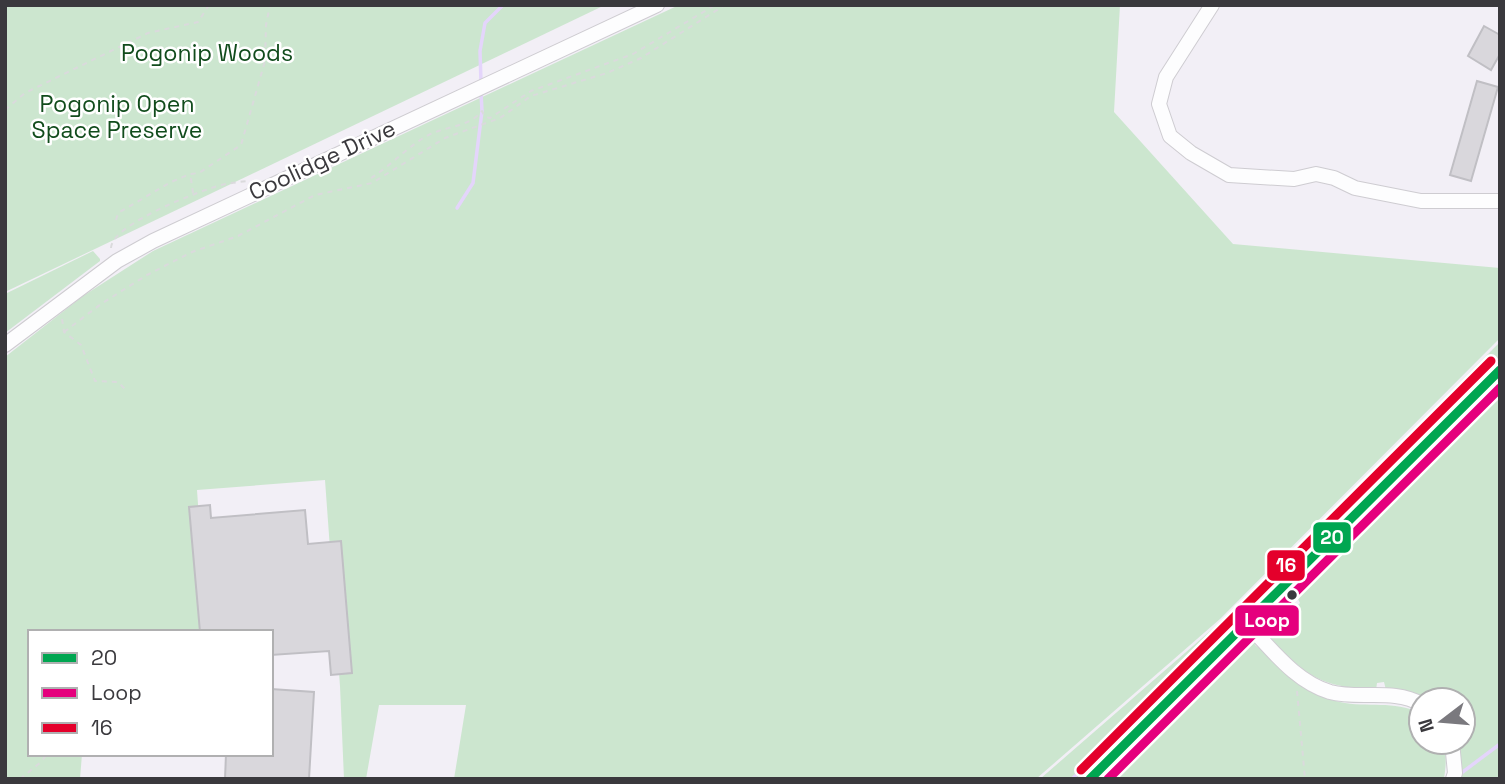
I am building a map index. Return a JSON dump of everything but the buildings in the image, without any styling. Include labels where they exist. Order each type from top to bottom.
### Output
[{"type":"main road","points":[[1090,779],[1500,369]]},
{"type":"street","name":"Coolidge Drive","points":[[5,345],[117,261],[198,218],[657,5]]},
{"type":"street","points":[[1212,5],[1167,77],[1159,104],[1170,136],[1191,153],[1229,175],[1294,179],[1316,174],[1334,178],[1355,188],[1421,201],[1500,201]]},
{"type":"street","points":[[1246,623],[1292,671],[1312,684],[1331,692],[1399,695],[1407,698]]},
{"type":"street","points":[[1452,779],[1455,773],[1453,756]]},
{"type":"path","points":[[5,110],[25,93],[149,33],[198,22],[209,5]]},
{"type":"path","points":[[117,220],[118,213],[171,182],[199,173],[241,145],[265,61],[266,25],[270,5]]},
{"type":"path","points":[[371,178],[431,134],[464,124],[475,119],[482,111],[485,117],[490,118],[531,91],[633,54],[715,5]]},
{"type":"path","points":[[64,332],[101,304],[147,275],[192,252],[238,236],[315,195],[372,183],[445,138],[500,118],[531,96],[596,77],[641,58],[725,5]]},
{"type":"path","points":[[193,194],[191,178],[194,174]]},
{"type":"path","points":[[117,261],[111,248],[114,237],[126,227],[193,194],[248,181]]},
{"type":"path","points":[[57,305],[64,332],[81,345],[95,381],[118,382],[127,391]]},
{"type":"path","points":[[1298,692],[1305,779]]},
{"type":"path","points":[[20,779],[46,756]]},
{"type":"green space","name":"Pogonip Open Space Preserve","points":[[5,5],[605,5],[5,292]]},
{"type":"green space","points":[[679,5],[1120,5],[1114,112],[1233,244],[1500,268],[1500,338],[1220,619],[1036,779],[454,779],[466,705],[379,705],[366,779],[344,779],[325,480],[197,490],[207,630],[28,630],[28,756],[82,756],[80,779],[5,779],[5,357],[83,296],[153,251]]},
{"type":"green space","points":[[93,251],[100,261],[5,333],[5,294]]},
{"type":"green space","points":[[1500,342],[1500,356],[1324,533],[1322,528],[1320,537],[1274,572],[1238,609],[1237,606]]},
{"type":"green space","points":[[1500,385],[1500,779],[1459,779],[1461,756],[1477,756],[1477,686],[1407,686],[1407,695],[1386,690],[1384,682],[1377,683],[1376,690],[1340,686],[1304,670],[1267,636],[1271,624],[1284,616],[1290,605],[1296,607],[1300,603],[1296,595],[1332,551],[1342,552],[1343,549],[1336,546],[1374,512]]},
{"type":"green space","points":[[1224,619],[1222,623],[1226,627],[1215,642],[1077,778],[1040,779]]},
{"type":"green space","points":[[1254,642],[1293,679],[1313,693],[1350,704],[1407,708],[1407,756],[1446,756],[1444,779],[1104,779],[1186,696],[1227,665],[1247,644]]},
{"type":"waterway","points":[[481,82],[480,51],[485,23],[503,5]]},
{"type":"waterway","points":[[457,208],[473,183],[482,111],[481,93]]},
{"type":"waterway","points":[[1072,779],[1210,641]]},
{"type":"waterway","points":[[1460,774],[1500,744]]},
{"type":"transit line","name":"16","points":[[1081,770],[1491,361]]},
{"type":"transit line","name":"20","points":[[1090,779],[1500,370]]},
{"type":"transit line","name":"Loop","points":[[1108,779],[1500,388]]},
{"type":"park label","name":"Pogonip Woods","points":[[207,53]]}]
